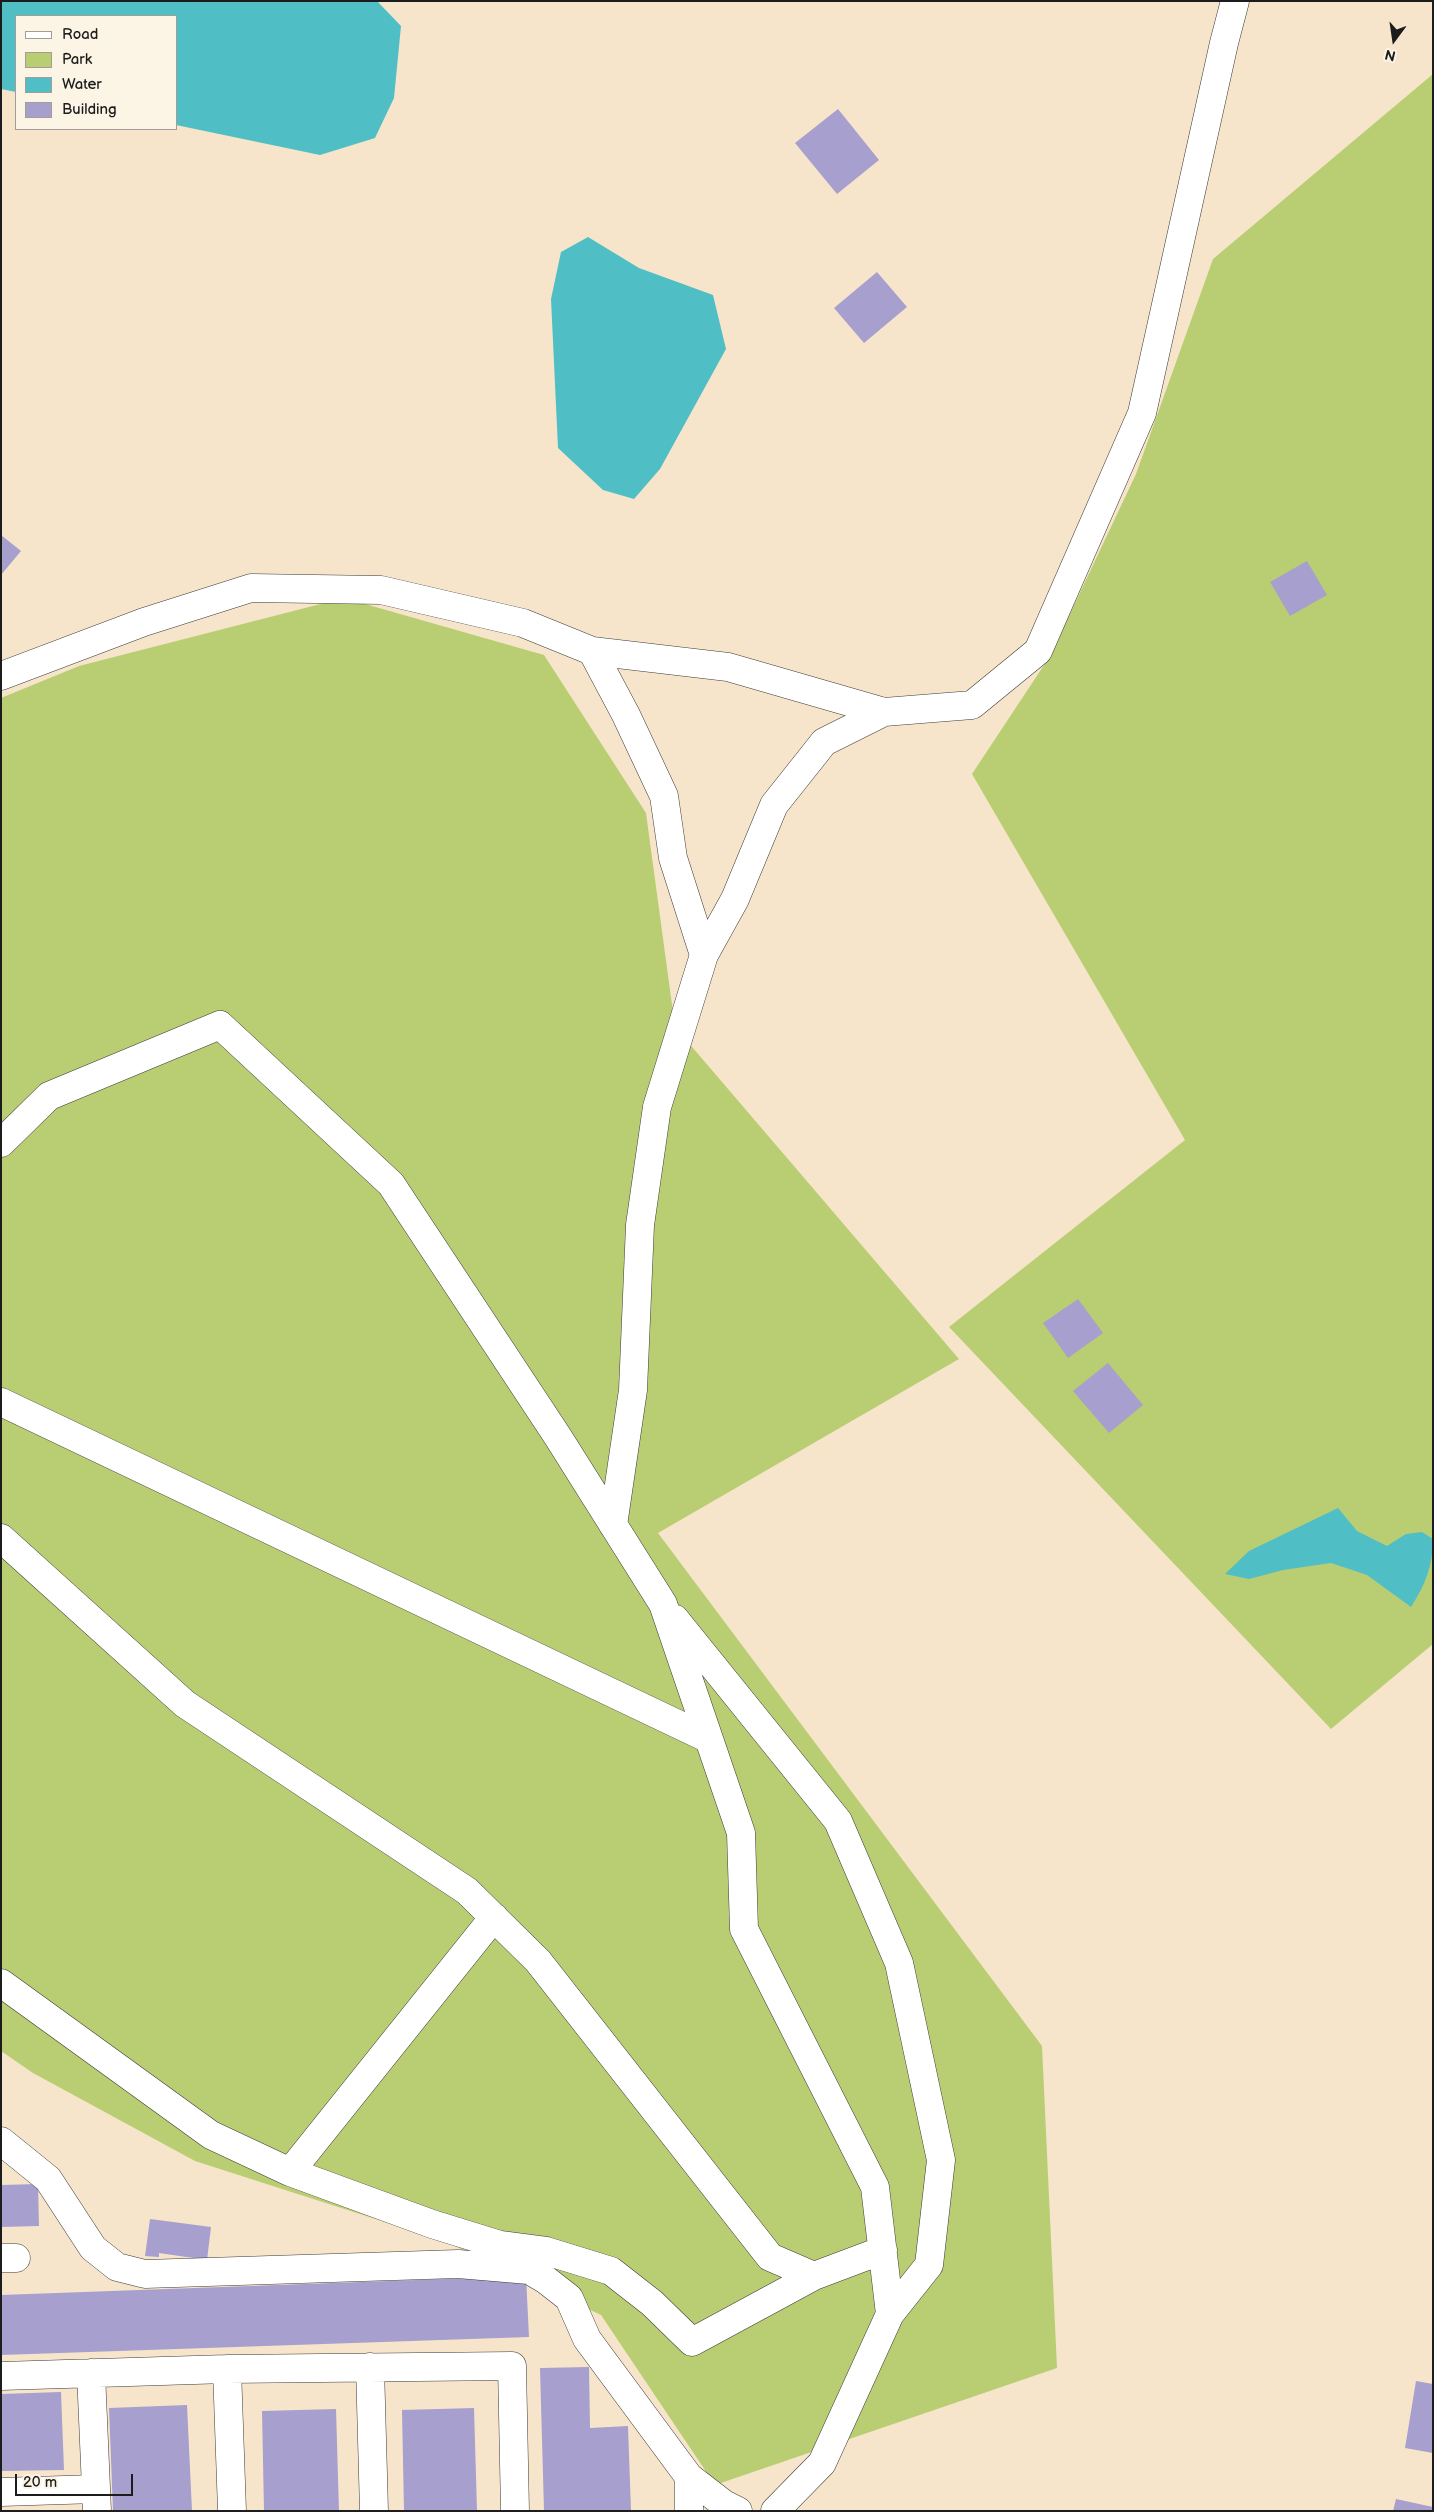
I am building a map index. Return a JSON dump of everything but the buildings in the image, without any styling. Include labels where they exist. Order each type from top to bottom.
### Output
[{"type":"street","points":[[1,676],[144,622],[250,588],[381,590],[523,623],[592,651],[728,668],[884,712],[972,704],[1038,651],[1142,413],[1222,52],[1236,1]]},
{"type":"street","points":[[592,651],[626,715],[664,796],[673,858],[704,955]]},
{"type":"street","points":[[613,1525],[633,1390],[640,1225],[657,1107],[704,955],[735,899],[774,805],[824,742],[884,712]]},
{"type":"street","points":[[1,1143],[49,1096],[220,1025],[391,1184],[663,1604],[838,1821],[899,1963],[941,2160],[929,2264],[890,2314],[822,2463],[775,2511]]},
{"type":"street","points":[[1,1402],[709,1739]]},
{"type":"street","points":[[1,1538],[185,1704],[467,1891],[550,1976],[770,2257],[814,2276]]},
{"type":"street","points":[[663,1604],[741,1833],[744,1929],[875,2187],[890,2314]]},
{"type":"street","points":[[290,2172],[494,1917]]},
{"type":"street","points":[[1,1984],[211,2135],[290,2172],[432,2224],[500,2245],[546,2251],[611,2270],[652,2303],[692,2342],[814,2276],[883,2250]]},
{"type":"street","points":[[1,2140],[48,2179],[93,2248],[117,2267],[145,2274],[458,2264],[529,2270],[546,2280],[569,2298],[587,2339],[689,2477],[724,2504],[738,2511]]},
{"type":"street","points":[[1,2376],[370,2367],[512,2366],[515,2511]]},
{"type":"street","points":[[370,2367],[374,2511]]},
{"type":"street","points":[[227,2370],[232,2511]]},
{"type":"street","points":[[1,2492],[97,2500],[91,2373]]},
{"type":"street","points":[[689,2477],[689,2511]]},
{"type":"green space","points":[[1433,74],[1433,1644],[1331,1729],[949,1327],[1185,1140],[972,774],[1050,656],[1136,474],[1213,259]]},
{"type":"green space","points":[[344,598],[544,655],[646,813],[675,1027],[959,1359],[658,1533],[1042,2046],[1057,2368],[715,2485],[601,2315],[444,2241],[195,2161],[33,2073],[1,2051],[1,698],[79,666]]},
{"type":"water","points":[[1,1],[377,1],[401,26],[394,98],[375,138],[320,155],[178,125],[178,15],[15,15],[15,92],[1,89]]},
{"type":"water","points":[[588,237],[639,268],[713,295],[726,349],[660,469],[634,499],[603,490],[558,448],[551,299],[561,252]]},
{"type":"water","points":[[1338,1508],[1357,1531],[1387,1546],[1406,1534],[1422,1532],[1433,1539],[1432,1558],[1427,1575],[1411,1607],[1367,1575],[1331,1563],[1283,1570],[1249,1579],[1225,1574],[1249,1551]]}]
